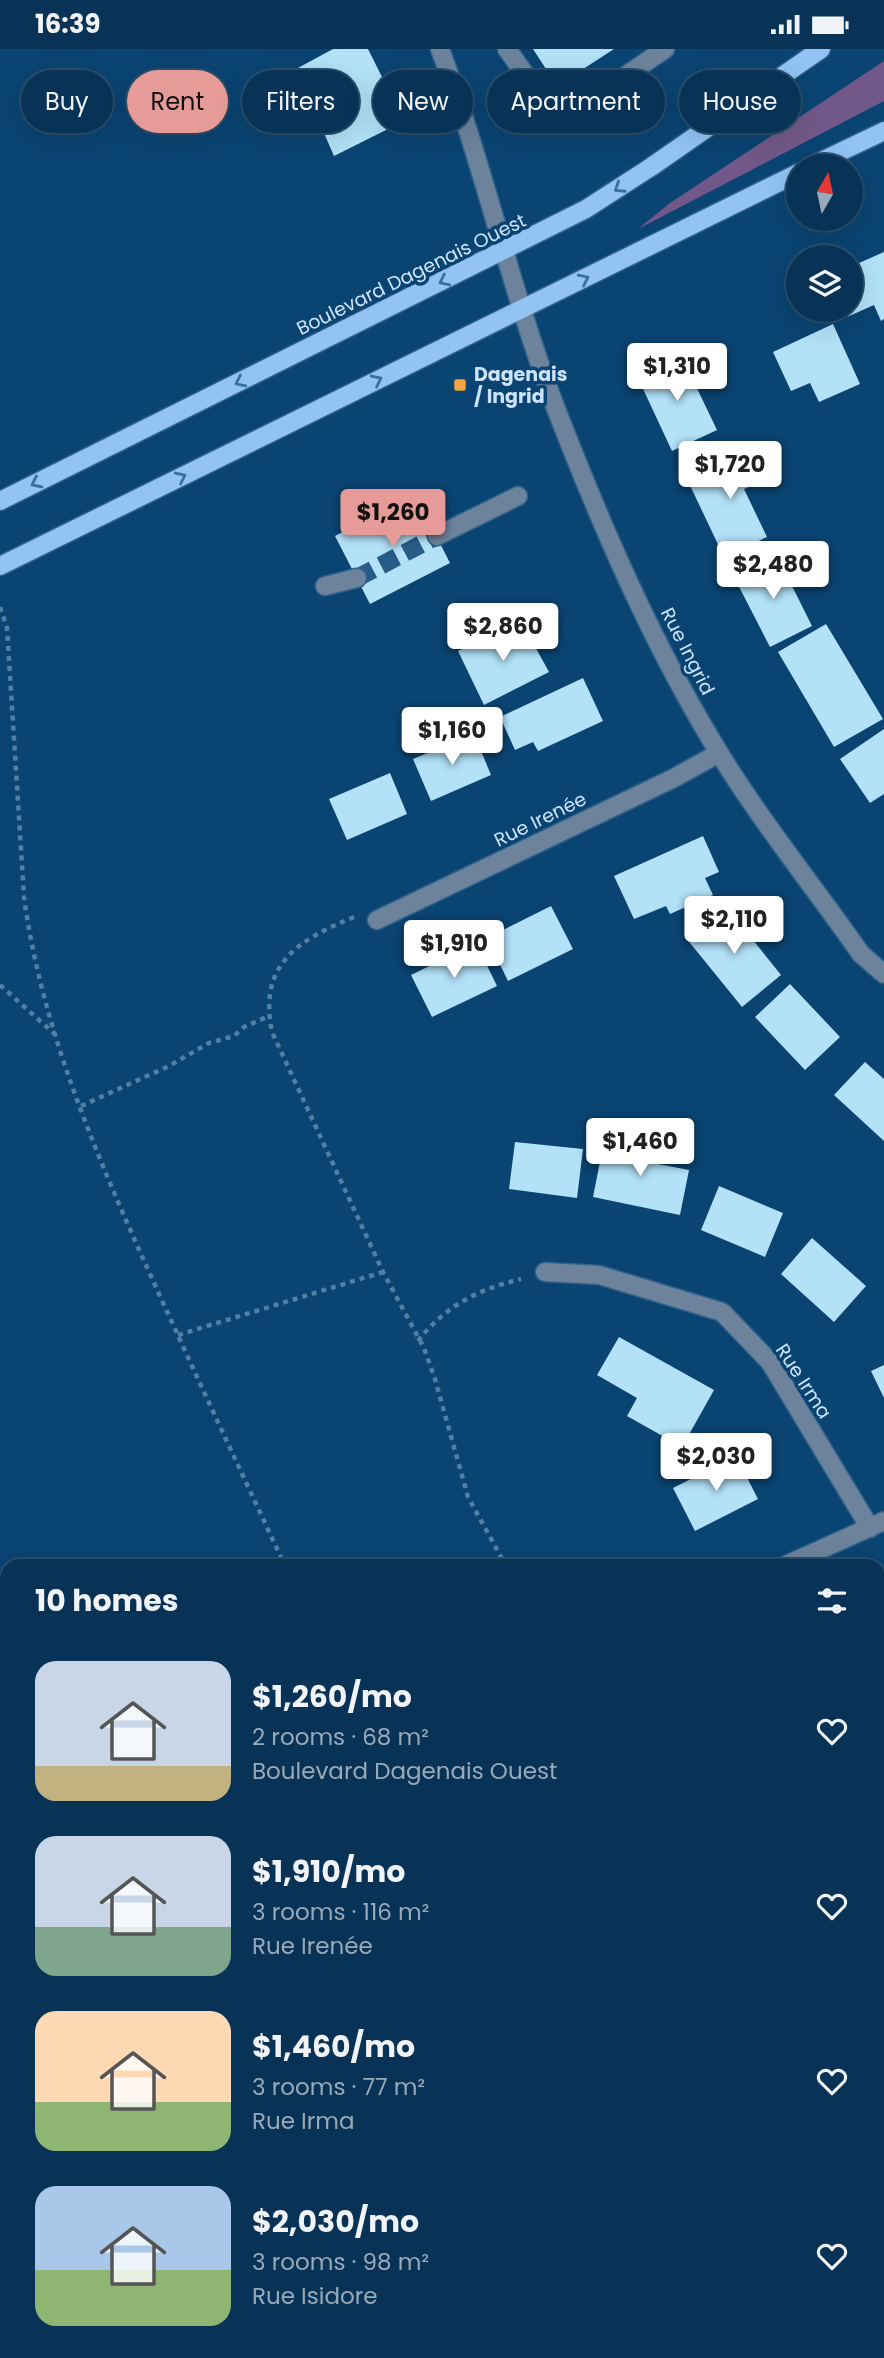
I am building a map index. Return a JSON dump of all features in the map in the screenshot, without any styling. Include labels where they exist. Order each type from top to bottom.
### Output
[{"type":"main road","name":"Boulevard Dagenais Ouest","points":[[0,501],[608,196],[821,49]]},
{"type":"main road","points":[[836,154],[884,131]]},
{"type":"main road","points":[[0,566],[786,179]]},
{"type":"street","name":"Rue Ingrid","points":[[440,49],[554,403],[606,528],[674,673],[719,753],[861,954],[884,974]]},
{"type":"street","points":[[507,49],[551,111],[557,114],[575,110],[665,49]]},
{"type":"street","points":[[437,536],[518,496]]},
{"type":"street","points":[[325,586],[357,578]]},
{"type":"street","name":"Rue Irenée","points":[[377,920],[674,778],[719,753]]},
{"type":"street","name":"Rue Irma","points":[[545,1272],[599,1275],[722,1312],[770,1361],[877,1525]]},
{"type":"street","points":[[800,1559],[877,1525]]},
{"type":"path","points":[[0,607],[7,628],[13,758],[26,908],[39,976],[81,1106],[114,1192],[282,1559]]},
{"type":"path","points":[[377,920],[356,916],[300,943],[274,978],[268,997],[272,1032],[383,1272],[424,1348],[468,1497],[502,1559]]},
{"type":"path","points":[[0,985],[58,1038]]},
{"type":"path","points":[[81,1106],[169,1066],[209,1043],[234,1036],[244,1027],[269,1016]]},
{"type":"path","points":[[178,1335],[383,1272]]},
{"type":"path","points":[[418,1341],[439,1317],[490,1286],[545,1272]]},
{"type":"shaded area","points":[[884,61],[884,101],[638,229],[670,203],[775,133],[801,133],[801,116]]},
{"type":"building","points":[[333,49],[368,49],[378,70],[373,70],[373,133],[380,133],[334,156],[324,133],[359,133],[359,70],[296,69]]},
{"type":"building","points":[[533,49],[614,49],[582,70],[547,70]]},
{"type":"building","points":[[884,252],[884,319],[881,321],[874,305],[863,310],[863,261]]},
{"type":"building","points":[[833,324],[860,384],[819,402],[810,383],[791,391],[773,352]]},
{"type":"building","points":[[681,355],[717,430],[672,451],[637,376]]},
{"type":"building","points":[[750,448],[765,480],[744,489],[767,537],[724,557],[686,477]]},
{"type":"building","points":[[415,494],[450,563],[370,604],[335,536]]},
{"type":"building","points":[[777,556],[812,626],[770,647],[734,577]]},
{"type":"building","points":[[521,621],[549,672],[484,705],[458,651]]},
{"type":"building","points":[[826,624],[883,719],[834,747],[778,652]]},
{"type":"building","points":[[583,678],[603,721],[538,751],[533,742],[515,750],[500,717]]},
{"type":"building","points":[[884,729],[884,794],[870,803],[840,759]]},
{"type":"building","points":[[474,734],[491,775],[431,801],[413,759]]},
{"type":"building","points":[[390,773],[407,814],[347,840],[329,799]]},
{"type":"building","points":[[703,836],[719,872],[705,878],[713,895],[670,914],[666,906],[634,919],[614,876]]},
{"type":"building","points":[[551,906],[573,949],[508,981],[487,938]]},
{"type":"building","points":[[726,906],[781,975],[742,1007],[686,938]]},
{"type":"building","points":[[476,943],[497,986],[432,1017],[411,975]]},
{"type":"building","points":[[790,984],[840,1037],[805,1070],[755,1017]]},
{"type":"building","points":[[865,1062],[884,1079],[884,1141],[834,1095]]},
{"type":"building","points":[[604,1141],[635,1147],[636,1142],[661,1147],[658,1164],[689,1170],[680,1215],[593,1197]]},
{"type":"building","points":[[515,1142],[583,1149],[577,1198],[509,1189]]},
{"type":"building","points":[[719,1186],[783,1213],[765,1257],[701,1230]]},
{"type":"building","points":[[812,1238],[866,1286],[834,1322],[781,1274]]},
{"type":"building","points":[[619,1337],[714,1390],[682,1447],[627,1416],[637,1398],[597,1375]]},
{"type":"building","points":[[884,1365],[884,1398],[871,1371]]},
{"type":"building","points":[[736,1456],[758,1499],[695,1531],[673,1488]]},
{"type":"tunnel","points":[[357,578],[437,536]]},
{"type":"place","name":"Dagenais / Ingrid","points":[[460,385]]}]
